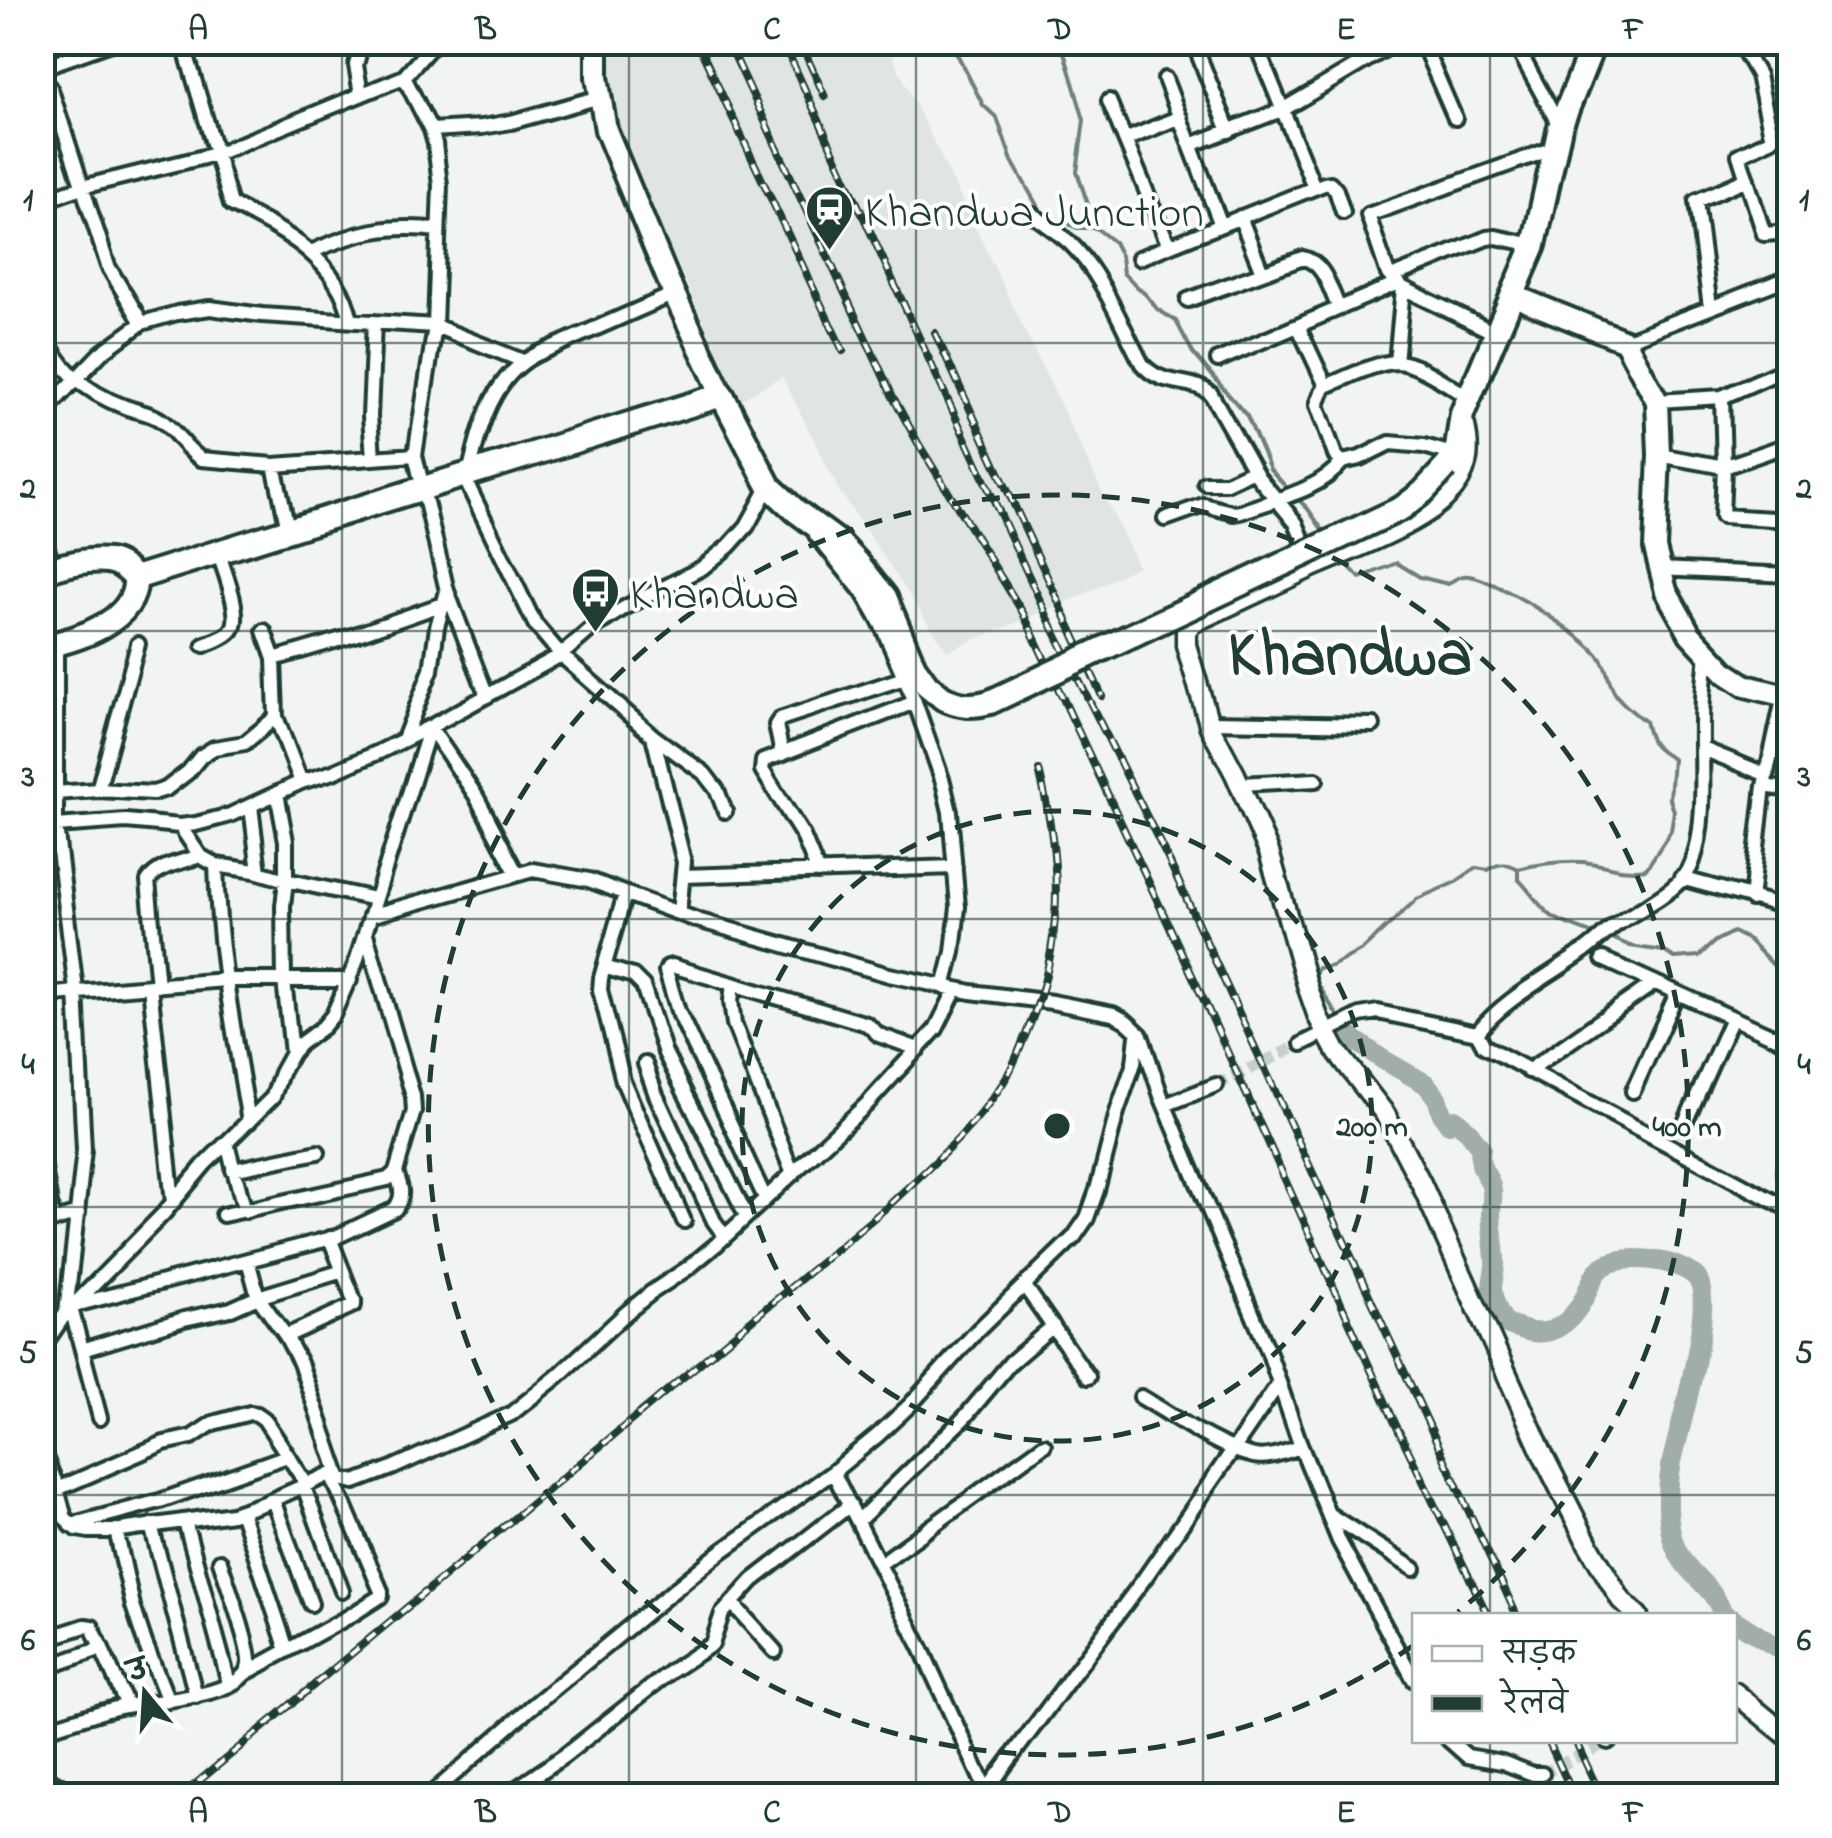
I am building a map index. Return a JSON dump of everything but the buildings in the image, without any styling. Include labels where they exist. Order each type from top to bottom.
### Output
[{"type":"highway","points":[[135,578],[722,396],[769,486],[838,542],[885,597],[914,667],[927,684],[956,704],[990,702],[1402,508],[1423,492],[1451,461],[1466,406],[1534,245],[1557,138],[1594,42]]},
{"type":"highway","points":[[48,571],[110,561],[135,578],[136,591],[119,614],[78,638],[49,645]]},
{"type":"main road","points":[[597,42],[597,77],[606,130],[674,294],[722,396]]},
{"type":"main road","points":[[1514,296],[1625,341],[1657,401],[1655,548],[1666,591],[1690,634],[1726,673],[1746,686],[1787,696]]},
{"type":"street","points":[[43,68],[114,42]]},
{"type":"street","points":[[183,42],[232,204],[312,252],[340,288],[351,320]]},
{"type":"street","points":[[218,42],[248,47],[266,46],[269,42]]},
{"type":"street","points":[[361,94],[356,65],[362,42]]},
{"type":"street","points":[[42,201],[82,187],[216,154],[404,77],[435,42]]},
{"type":"street","points":[[1254,42],[1314,187]]},
{"type":"street","points":[[1190,145],[1284,109],[1397,42]]},
{"type":"street","points":[[1422,42],[1455,118]]},
{"type":"street","points":[[1498,334],[1398,283],[1388,274],[1368,214],[1557,138],[1514,42]]},
{"type":"street","points":[[1740,42],[1758,74],[1772,139],[1740,155],[1764,234],[1790,232]]},
{"type":"street","points":[[1783,42],[1790,50]]},
{"type":"street","points":[[1199,56],[1229,131]]},
{"type":"street","points":[[404,77],[431,130],[440,185],[435,326],[415,455],[445,598],[487,696]]},
{"type":"street","points":[[1165,79],[1221,225]]},
{"type":"street","points":[[50,87],[108,266],[142,323]]},
{"type":"street","points":[[431,130],[482,127],[600,97]]},
{"type":"street","points":[[1109,101],[1168,246]]},
{"type":"street","points":[[1125,140],[1180,118]]},
{"type":"street","points":[[1710,307],[1696,201],[1747,180]]},
{"type":"street","points":[[1139,258],[1330,183],[1342,212]]},
{"type":"street","points":[[1034,214],[1070,242],[1097,278],[1149,373],[1212,394],[1265,488],[1290,513],[1322,563]]},
{"type":"street","points":[[1240,217],[1262,272]]},
{"type":"street","points":[[312,252],[367,231],[438,230]]},
{"type":"street","points":[[1218,360],[1398,283],[1486,238],[1534,245]]},
{"type":"street","points":[[1188,300],[1304,258],[1314,260],[1322,270],[1339,308]]},
{"type":"street","points":[[1625,341],[1790,277]]},
{"type":"street","points":[[1396,362],[1398,283]]},
{"type":"street","points":[[674,294],[522,361],[500,385],[490,404],[466,475],[535,624],[561,655],[712,782],[725,811]]},
{"type":"street","points":[[42,410],[100,353],[142,323],[210,308],[435,326],[522,361]]},
{"type":"street","points":[[374,322],[370,416],[374,457]]},
{"type":"street","points":[[1298,326],[1326,386]]},
{"type":"street","points":[[42,329],[61,365],[74,378],[106,399],[159,418],[202,459],[274,466],[415,455]]},
{"type":"street","points":[[1342,462],[1335,455],[1317,405],[1326,386],[1396,362],[1408,364],[1466,406],[1466,468],[1450,494],[1435,507],[1384,535],[1194,622],[1186,630],[1186,645],[1209,722],[1269,852],[1308,988],[1325,1032],[1386,1114],[1579,1528],[1622,1600],[1635,1613]]},
{"type":"street","points":[[1657,401],[1722,397],[1790,367]]},
{"type":"street","points":[[1722,397],[1722,516],[1790,520]]},
{"type":"street","points":[[1165,519],[1204,506],[1241,512],[1297,493],[1332,475],[1342,462],[1390,443],[1424,446],[1451,461]]},
{"type":"street","points":[[1659,455],[1724,466],[1790,444]]},
{"type":"street","points":[[274,466],[288,529]]},
{"type":"street","points":[[1205,483],[1226,482],[1254,470]]},
{"type":"street","points":[[42,843],[57,832],[126,821],[180,826],[214,820],[404,740],[561,655],[624,608],[702,568],[747,526],[769,486]]},
{"type":"street","points":[[334,1472],[340,1480],[355,1482],[512,1414],[625,1314],[688,1268],[793,1174],[866,1106],[936,1029],[950,988],[958,907],[950,812],[943,782],[915,702],[881,624],[863,594],[796,511]]},
{"type":"street","points":[[42,532],[48,571]]},
{"type":"street","points":[[204,645],[232,631],[235,623],[218,551]]},
{"type":"street","points":[[1659,568],[1790,576]]},
{"type":"street","points":[[274,658],[355,635],[445,598]]},
{"type":"street","points":[[404,740],[431,670],[445,598]]},
{"type":"street","points":[[264,631],[274,658],[276,717],[301,782]]},
{"type":"street","points":[[98,790],[138,644]]},
{"type":"street","points":[[49,645],[58,686],[51,787],[76,991],[84,1150],[70,1309],[100,1418]]},
{"type":"street","points":[[1477,1033],[1507,1004],[1586,950],[1617,923],[1652,904],[1692,865],[1699,831],[1707,654]]},
{"type":"street","points":[[782,754],[776,726],[780,719],[904,678]]},
{"type":"street","points":[[1751,899],[1766,780],[1787,696]]},
{"type":"street","points":[[818,872],[803,836],[762,770],[763,761],[915,702]]},
{"type":"street","points":[[51,787],[134,793],[166,789],[201,756],[214,748],[245,743],[276,717]]},
{"type":"street","points":[[1209,722],[1373,724]]},
{"type":"street","points":[[430,727],[468,784],[517,874]]},
{"type":"street","points":[[44,1346],[70,1309],[173,1202],[204,1164],[274,1097],[292,1054],[333,1015],[350,980],[430,727]]},
{"type":"street","points":[[654,736],[681,842],[684,876],[678,913]]},
{"type":"street","points":[[1703,749],[1790,790]]},
{"type":"street","points":[[1240,784],[1316,780]]},
{"type":"street","points":[[277,794],[286,841],[282,906],[284,980],[292,1054]]},
{"type":"street","points":[[251,806],[259,872]]},
{"type":"street","points":[[180,826],[200,856],[216,865],[375,900]]},
{"type":"street","points":[[173,1202],[148,881],[162,869],[200,856]]},
{"type":"street","points":[[216,865],[225,980],[249,1122]]},
{"type":"street","points":[[684,876],[955,867]]},
{"type":"street","points":[[370,916],[533,870],[555,872],[889,975],[1052,1002],[1113,1014],[1126,1021],[1141,1035],[1165,1106],[1240,1282],[1339,1541],[1412,1676]]},
{"type":"street","points":[[1682,878],[1790,908]]},
{"type":"street","points":[[626,894],[600,990],[623,1081],[684,1221]]},
{"type":"street","points":[[223,1215],[388,1179],[396,1172],[414,1111],[414,1096],[366,930]]},
{"type":"street","points":[[1603,959],[1790,1044]]},
{"type":"street","points":[[765,1198],[678,1011],[666,970],[672,966],[867,1024],[879,1035],[918,1049]]},
{"type":"street","points":[[604,967],[633,976],[643,986],[665,1053],[746,1215]]},
{"type":"street","points":[[42,996],[225,980],[350,980]]},
{"type":"street","points":[[1528,1071],[1654,982]]},
{"type":"street","points":[[733,984],[734,1024],[793,1174]]},
{"type":"street","points":[[1633,1091],[1676,993]]},
{"type":"street","points":[[1302,1044],[1360,1015],[1378,1012],[1477,1033],[1484,1046],[1528,1071],[1790,1210]]},
{"type":"street","points":[[1683,1127],[1732,1018]]},
{"type":"street","points":[[429,1796],[722,1551],[878,1436],[976,1332],[1074,1237],[1087,1218],[1134,1064],[1137,1032]]},
{"type":"street","points":[[645,1064],[714,1221],[724,1235]]},
{"type":"street","points":[[1165,1106],[1216,1085]]},
{"type":"street","points":[[226,1144],[245,1210]]},
{"type":"street","points":[[234,1170],[318,1152]]},
{"type":"street","points":[[42,1157],[48,1222],[78,1213]]},
{"type":"street","points":[[70,1309],[330,1238],[395,1209],[402,1200],[396,1172]]},
{"type":"street","points":[[286,1336],[354,1306],[330,1238]]},
{"type":"street","points":[[42,1730],[127,1705],[196,1696],[229,1683],[381,1596],[334,1472],[300,1362],[258,1297],[248,1260]]},
{"type":"street","points":[[82,1350],[184,1319],[231,1310],[258,1297],[343,1271]]},
{"type":"street","points":[[1024,1284],[1088,1377]]},
{"type":"street","points":[[858,1521],[965,1417],[1010,1362],[1053,1326]]},
{"type":"street","points":[[833,1472],[922,1650],[987,1793],[1144,1579],[1279,1383]]},
{"type":"street","points":[[1140,1397],[1232,1448],[1256,1456],[1301,1447]]},
{"type":"street","points":[[57,1488],[164,1443],[190,1438],[213,1423],[258,1414],[305,1486],[342,1591]]},
{"type":"street","points":[[880,1564],[1044,1444]]},
{"type":"street","points":[[42,1450],[65,1518],[77,1529],[89,1531],[241,1512],[334,1472]]},
{"type":"street","points":[[70,1525],[160,1501],[287,1456]]},
{"type":"street","points":[[273,1500],[310,1604]]},
{"type":"street","points":[[505,1796],[712,1644],[722,1614],[753,1580],[850,1505]]},
{"type":"street","points":[[241,1512],[287,1650]]},
{"type":"street","points":[[1328,1514],[1414,1570]]},
{"type":"street","points":[[185,1521],[229,1683]]},
{"type":"street","points":[[151,1525],[196,1696]]},
{"type":"street","points":[[116,1530],[133,1606],[168,1701]]},
{"type":"street","points":[[220,1560],[246,1648],[249,1664],[245,1674]]},
{"type":"street","points":[[732,1603],[775,1651]]},
{"type":"street","points":[[42,1640],[92,1627],[127,1705]]},
{"type":"street","points":[[42,1669],[102,1648]]},
{"type":"street","points":[[1737,1694],[1790,1738]]},
{"type":"street","points":[[1452,1743],[1467,1756],[1542,1774]]},
{"type":"street","points":[[42,1775],[78,1796]]},
{"type":"shaded area","name":"Khandwa Junction","points":[[605,43],[886,43],[1138,566],[1081,596],[947,651],[840,492],[782,376],[739,401],[617,128],[604,58]]},
{"type":"waterway","points":[[951,42],[983,105],[997,118],[1012,161],[1039,209],[1047,218],[1077,228],[1096,228]]},
{"type":"waterway","points":[[1061,42],[1084,120],[1077,172],[1096,228],[1114,242],[1123,273],[1157,309],[1176,321],[1193,353],[1247,416],[1270,469],[1288,489]]},
{"type":"waterway","points":[[1295,496],[1326,535]]},
{"type":"waterway","points":[[1343,560],[1360,578],[1397,563],[1420,577],[1448,584],[1460,577],[1482,579],[1540,610],[1601,659],[1617,696],[1645,721],[1657,748],[1673,759],[1671,831],[1646,869],[1574,862],[1518,869]]},
{"type":"waterway","points":[[1337,1015],[1314,978],[1318,968],[1332,966],[1362,950],[1417,899],[1456,882],[1476,868],[1488,870],[1503,864],[1518,869],[1518,879],[1548,913],[1593,934]]},
{"type":"waterway","points":[[1612,938],[1630,946],[1663,951],[1675,958],[1699,956],[1715,941],[1733,932],[1749,940],[1780,972],[1790,972]]},
{"type":"waterway","points":[[1349,1036],[1426,1084],[1449,1124],[1455,1119],[1481,1148],[1481,1163],[1492,1194],[1493,1293],[1507,1324],[1532,1332],[1560,1326],[1581,1304],[1596,1273],[1610,1263],[1649,1260],[1675,1265],[1695,1276],[1701,1289],[1700,1336],[1672,1461],[1668,1514],[1678,1553],[1723,1613]]},
{"type":"waterway","points":[[1737,1622],[1790,1656]]},
{"type":"tunnel","points":[[1216,1085],[1302,1044]]},
{"type":"tunnel","points":[[1542,1774],[1606,1743]]},
{"type":"railway","points":[[697,42],[843,351]]},
{"type":"railway","points":[[728,42],[893,397],[1023,613],[1395,1423],[1487,1613]]},
{"type":"railway","points":[[783,42],[1048,618],[1169,861],[1516,1613]]},
{"type":"railway","points":[[800,42],[825,97]]},
{"type":"railway","points":[[935,333],[1102,696]]},
{"type":"railway","points":[[181,1796],[887,1207],[978,1117],[1013,1065],[1048,968],[1056,903],[1055,871],[1039,770]]},
{"type":"railway","points":[[1549,1743],[1574,1796]]},
{"type":"railway","points":[[1576,1743],[1601,1796]]},
{"type":"place","name":"Khandwa Junction","points":[[830,252]]},
{"type":"place","name":"Khandwa","points":[[595,634]]},
{"type":"district","name":"Khandwa","points":[[1350,651]]}]
